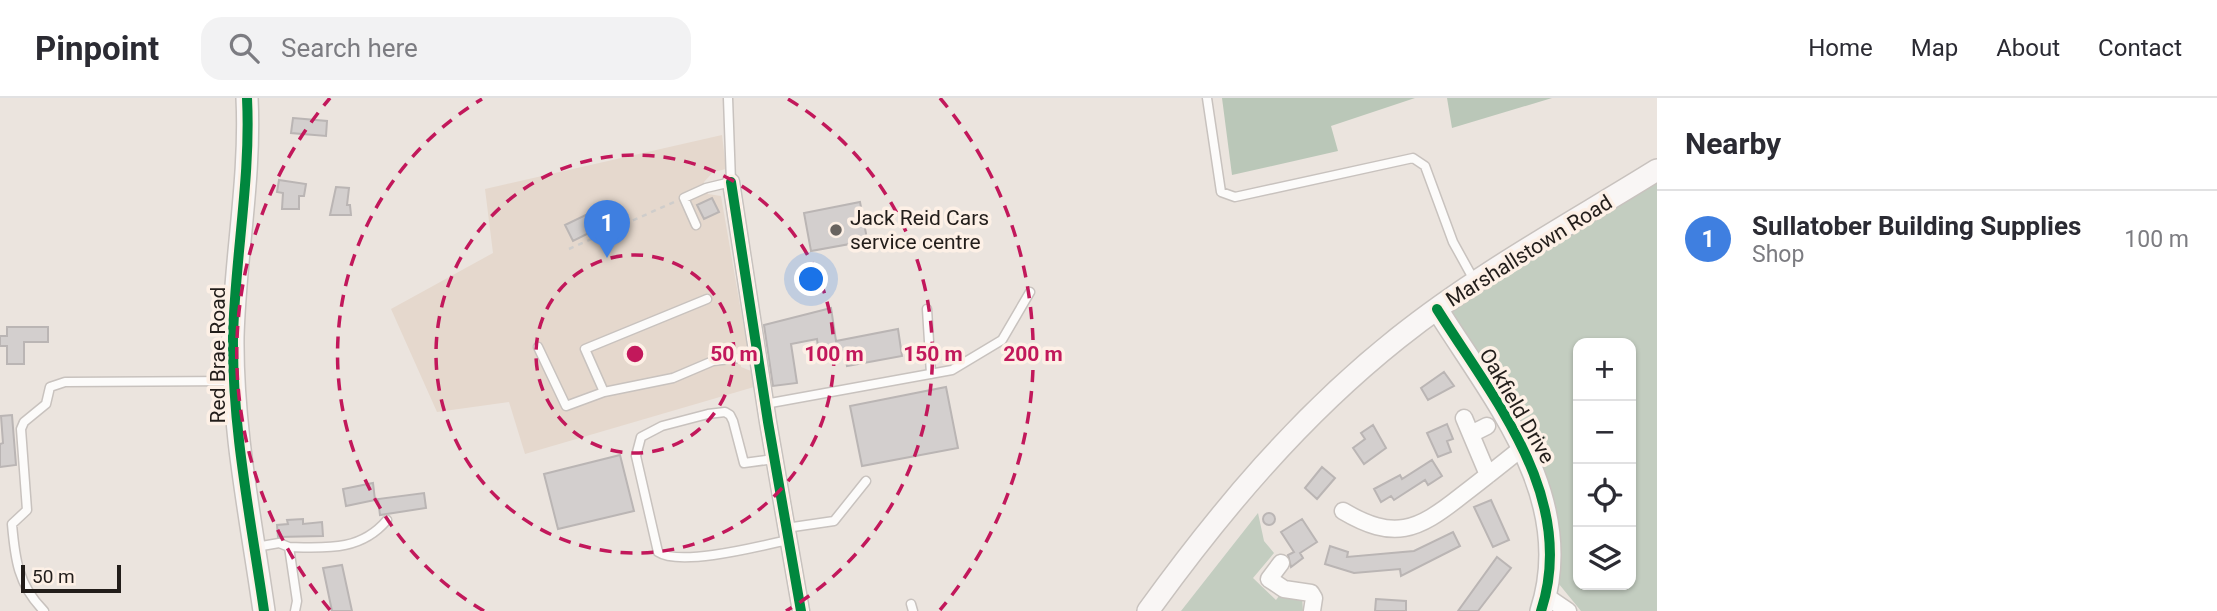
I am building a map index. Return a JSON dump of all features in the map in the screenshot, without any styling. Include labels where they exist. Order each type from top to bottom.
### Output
[{"type":"street","name":"Red Brae Road","points":[[247,98],[248,145],[235,308],[234,381],[237,431],[264,611]]},
{"type":"street","name":"Marshallstown Road","points":[[1148,611],[1213,524],[1300,424],[1399,338],[1476,283],[1657,170]]},
{"type":"street","points":[[731,182],[757,356],[801,611]]},
{"type":"street","name":"Oakfield Drive","points":[[1437,309],[1522,448],[1538,483],[1549,522],[1552,547],[1543,603]]},
{"type":"street","points":[[1464,418],[1488,475]]},
{"type":"street","points":[[1471,434],[1487,426]]},
{"type":"street","points":[[1343,511],[1378,528],[1411,528],[1433,518],[1522,448]]},
{"type":"street","points":[[1281,563],[1269,579],[1284,589],[1311,593],[1312,611]]},
{"type":"street","points":[[1543,603],[1568,611]]},
{"type":"lane","points":[[696,225],[684,198],[706,188],[731,182],[728,98]]},
{"type":"lane","points":[[1207,98],[1221,192],[1235,197],[1413,158],[1425,166],[1453,242],[1476,283]]},
{"type":"lane","points":[[765,404],[952,370],[1002,340],[1030,292]]},
{"type":"lane","points":[[604,392],[585,349],[707,299]]},
{"type":"lane","points":[[927,309],[931,374]]},
{"type":"lane","points":[[538,347],[566,406],[604,392],[673,378],[713,361],[757,356]]},
{"type":"lane","points":[[44,611],[27,591],[17,571],[12,524],[27,510],[21,429],[29,416],[46,404],[50,387],[65,382],[234,381]]},
{"type":"lane","points":[[774,459],[744,463],[733,421],[725,412],[651,430],[641,437],[636,456],[658,552],[662,555],[686,556],[834,521],[866,481]]},
{"type":"lane","points":[[255,547],[279,543],[289,548],[346,545],[374,536],[387,520]]},
{"type":"lane","points":[[289,548],[297,601],[295,611]]},
{"type":"path","points":[[569,249],[684,198]]},
{"type":"shaded area","points":[[722,135],[726,169],[713,172],[704,182],[708,194],[721,196],[747,346],[739,352],[741,367],[751,371],[754,387],[525,454],[509,402],[437,412],[391,309],[493,253],[485,189]]},
{"type":"shaded area","points":[[1657,170],[1657,611],[1581,611],[1550,573],[1548,511],[1437,309]]},
{"type":"shaded area","points":[[1258,513],[1264,541],[1274,553],[1253,578],[1276,600],[1279,596],[1302,596],[1303,611],[1181,611]]},
{"type":"green space","points":[[1222,98],[1415,98],[1331,126],[1338,151],[1232,175]]},
{"type":"green space","points":[[1447,98],[1552,98],[1452,128]]},
{"type":"building","points":[[293,118],[327,121],[326,136],[291,133]]},
{"type":"building","points":[[279,180],[306,184],[304,196],[299,196],[299,209],[282,209],[283,193],[277,192]]},
{"type":"building","points":[[336,187],[349,188],[347,205],[350,205],[351,215],[330,215]]},
{"type":"building","points":[[712,198],[719,212],[704,219],[697,205]]},
{"type":"building","name":"Jack Reid Cars service centre","points":[[860,202],[868,244],[851,248],[850,244],[811,251],[804,213]]},
{"type":"building","points":[[598,209],[605,225],[573,241],[565,225]]},
{"type":"building","points":[[831,308],[836,341],[898,329],[902,356],[847,366],[844,350],[819,355],[817,339],[791,344],[797,383],[773,386],[764,325]]},
{"type":"building","points":[[7,327],[48,327],[48,342],[24,342],[24,364],[7,364],[7,346],[0,346],[0,336],[7,336]]},
{"type":"building","points":[[1444,372],[1454,386],[1428,400],[1421,388]]},
{"type":"building","points":[[946,387],[958,448],[862,466],[850,406]]},
{"type":"building","points":[[12,415],[16,465],[0,467],[0,444],[3,443],[1,416]]},
{"type":"building","points":[[1447,424],[1453,439],[1447,441],[1451,452],[1438,457],[1427,433]]},
{"type":"building","points":[[1373,425],[1386,448],[1364,464],[1353,448],[1365,439],[1361,433]]},
{"type":"building","points":[[620,455],[634,511],[558,529],[544,474]]},
{"type":"building","points":[[1432,460],[1442,476],[1428,485],[1425,480],[1394,500],[1391,496],[1381,502],[1374,489],[1400,475],[1402,479]]},
{"type":"building","points":[[1322,467],[1335,478],[1317,499],[1305,488]]},
{"type":"building","points":[[373,483],[375,500],[346,506],[343,489]]},
{"type":"building","points":[[424,493],[426,508],[380,515],[378,499]]},
{"type":"building","points":[[1491,500],[1509,540],[1493,547],[1474,507]]},
{"type":"building","points":[[1269,513],[1275,519],[1269,525],[1263,519]]},
{"type":"building","points":[[303,519],[303,524],[322,522],[323,536],[278,537],[277,525],[288,524],[287,520]]},
{"type":"building","points":[[1302,519],[1317,542],[1300,553],[1303,558],[1291,567],[1288,555],[1294,552],[1281,532]]},
{"type":"building","points":[[1453,532],[1460,546],[1401,576],[1400,569],[1354,573],[1325,564],[1330,546],[1348,552],[1347,557],[1414,551]]},
{"type":"building","points":[[1497,557],[1511,568],[1478,611],[1458,611]]},
{"type":"building","points":[[342,565],[352,611],[332,611],[323,568]]},
{"type":"building","points":[[1376,599],[1406,601],[1406,611],[1375,611]]},
{"type":"cycle path","points":[[247,98],[247,158],[234,307],[234,371],[243,474],[264,611]]},
{"type":"cycle path","points":[[731,182],[768,422],[801,611]]},
{"type":"cycle path","points":[[1437,309],[1505,415],[1539,490],[1548,529],[1549,569],[1541,611]]},
{"type":"place","name":"Jack Reid Cars service centre","points":[[836,230]]},
{"type":"place","name":"Sullatober Building Supplies","points":[[607,258]]}]
